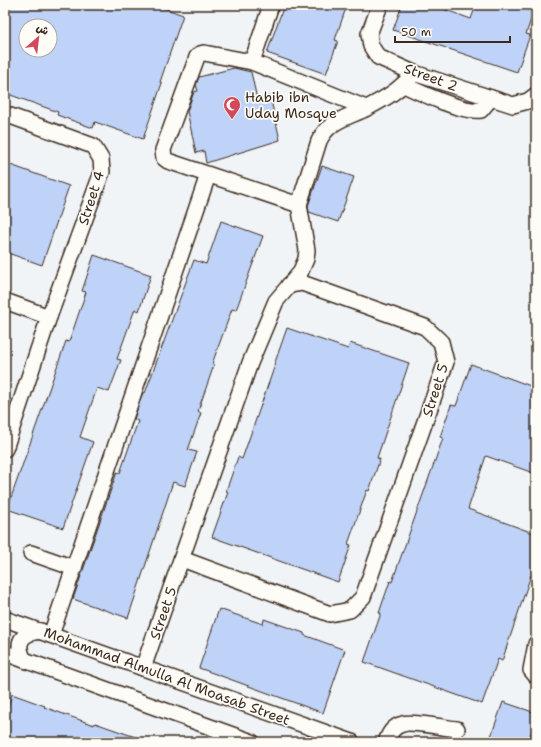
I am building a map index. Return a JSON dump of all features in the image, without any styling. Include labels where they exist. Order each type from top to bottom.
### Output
[{"type":"street","points":[[252,62],[271,5]]},
{"type":"street","name":"Street 2","points":[[380,5],[369,34],[370,46],[378,57],[414,73],[513,105],[528,101],[536,95]]},
{"type":"street","points":[[299,205],[208,175],[168,161],[164,158],[163,150],[198,55],[204,54],[252,62],[366,108]]},
{"type":"street","points":[[289,286],[300,273],[306,259],[307,250],[299,205],[322,134],[331,124],[392,94],[414,73]]},
{"type":"street","points":[[404,84],[421,93],[444,102],[474,111],[481,110],[491,98]]},
{"type":"street","name":"Street 4","points":[[5,114],[93,146],[102,159],[102,172],[49,317],[5,449]]},
{"type":"street","points":[[24,660],[20,650],[22,640],[30,632],[46,633],[74,568],[208,175]]},
{"type":"street","name":"Street 5","points":[[144,668],[250,363],[276,301],[289,286],[302,283],[425,327],[441,342],[446,362],[363,597],[350,610],[330,614],[182,559]]},
{"type":"street","points":[[5,300],[49,317]]},
{"type":"street","points":[[31,553],[74,568]]},
{"type":"street","name":"Mohammad Almulla Al Moasab Street","points":[[5,619],[352,742]]},
{"type":"street","points":[[536,644],[531,670],[536,676]]},
{"type":"street","points":[[5,653],[252,742]]},
{"type":"street","points":[[386,742],[389,734],[395,727],[404,723],[457,729]]},
{"type":"building","points":[[5,5],[156,5],[183,15],[160,82],[162,83],[143,139],[95,122],[93,128],[57,115],[58,112],[5,93]]},
{"type":"building","points":[[284,5],[347,5],[335,40],[338,41],[326,74],[267,53]]},
{"type":"building","points":[[402,5],[432,5],[471,19],[476,5],[536,5],[526,34],[530,35],[517,72],[393,30]]},
{"type":"building","name":"Habib ibn Uday Mosque","points":[[234,68],[251,72],[257,99],[270,96],[280,140],[206,163],[204,151],[196,153],[187,111],[194,92],[198,91],[196,85],[199,77]]},
{"type":"building","points":[[5,163],[69,186],[42,265],[5,252]]},
{"type":"building","points":[[322,166],[354,177],[338,222],[309,212],[308,206]]},
{"type":"building","points":[[221,221],[263,236],[236,310],[232,309],[212,364],[214,365],[198,411],[201,413],[188,450],[197,452],[185,486],[173,482],[128,618],[73,599],[117,472],[120,473],[138,421],[134,419],[143,392],[145,393],[194,260],[206,264]]},
{"type":"building","points":[[94,255],[151,275],[139,311],[135,309],[117,359],[121,360],[109,392],[97,388],[80,437],[93,442],[63,528],[7,509],[66,341],[69,342],[86,292],[82,291]]},
{"type":"building","points":[[287,328],[348,349],[350,343],[409,363],[377,458],[380,459],[369,491],[367,490],[348,544],[351,545],[338,582],[212,537],[228,492],[226,491],[238,457],[242,459]]},
{"type":"building","points":[[471,364],[536,388],[536,474],[486,456],[468,509],[536,534],[536,565],[533,575],[531,575],[502,661],[498,659],[482,704],[364,662],[381,613],[379,613],[390,581],[392,582],[443,438],[440,437],[451,405],[456,406]]},
{"type":"building","points":[[219,609],[263,624],[264,619],[304,633],[304,635],[345,650],[323,713],[199,668]]},
{"type":"building","points":[[12,694],[94,725],[95,723],[144,740],[144,742],[5,742],[5,715]]},
{"type":"building","points":[[503,702],[536,713],[536,719],[528,742],[489,742]]},
{"type":"place","name":"Habib ibn Uday Mosque","points":[[232,120]]}]
